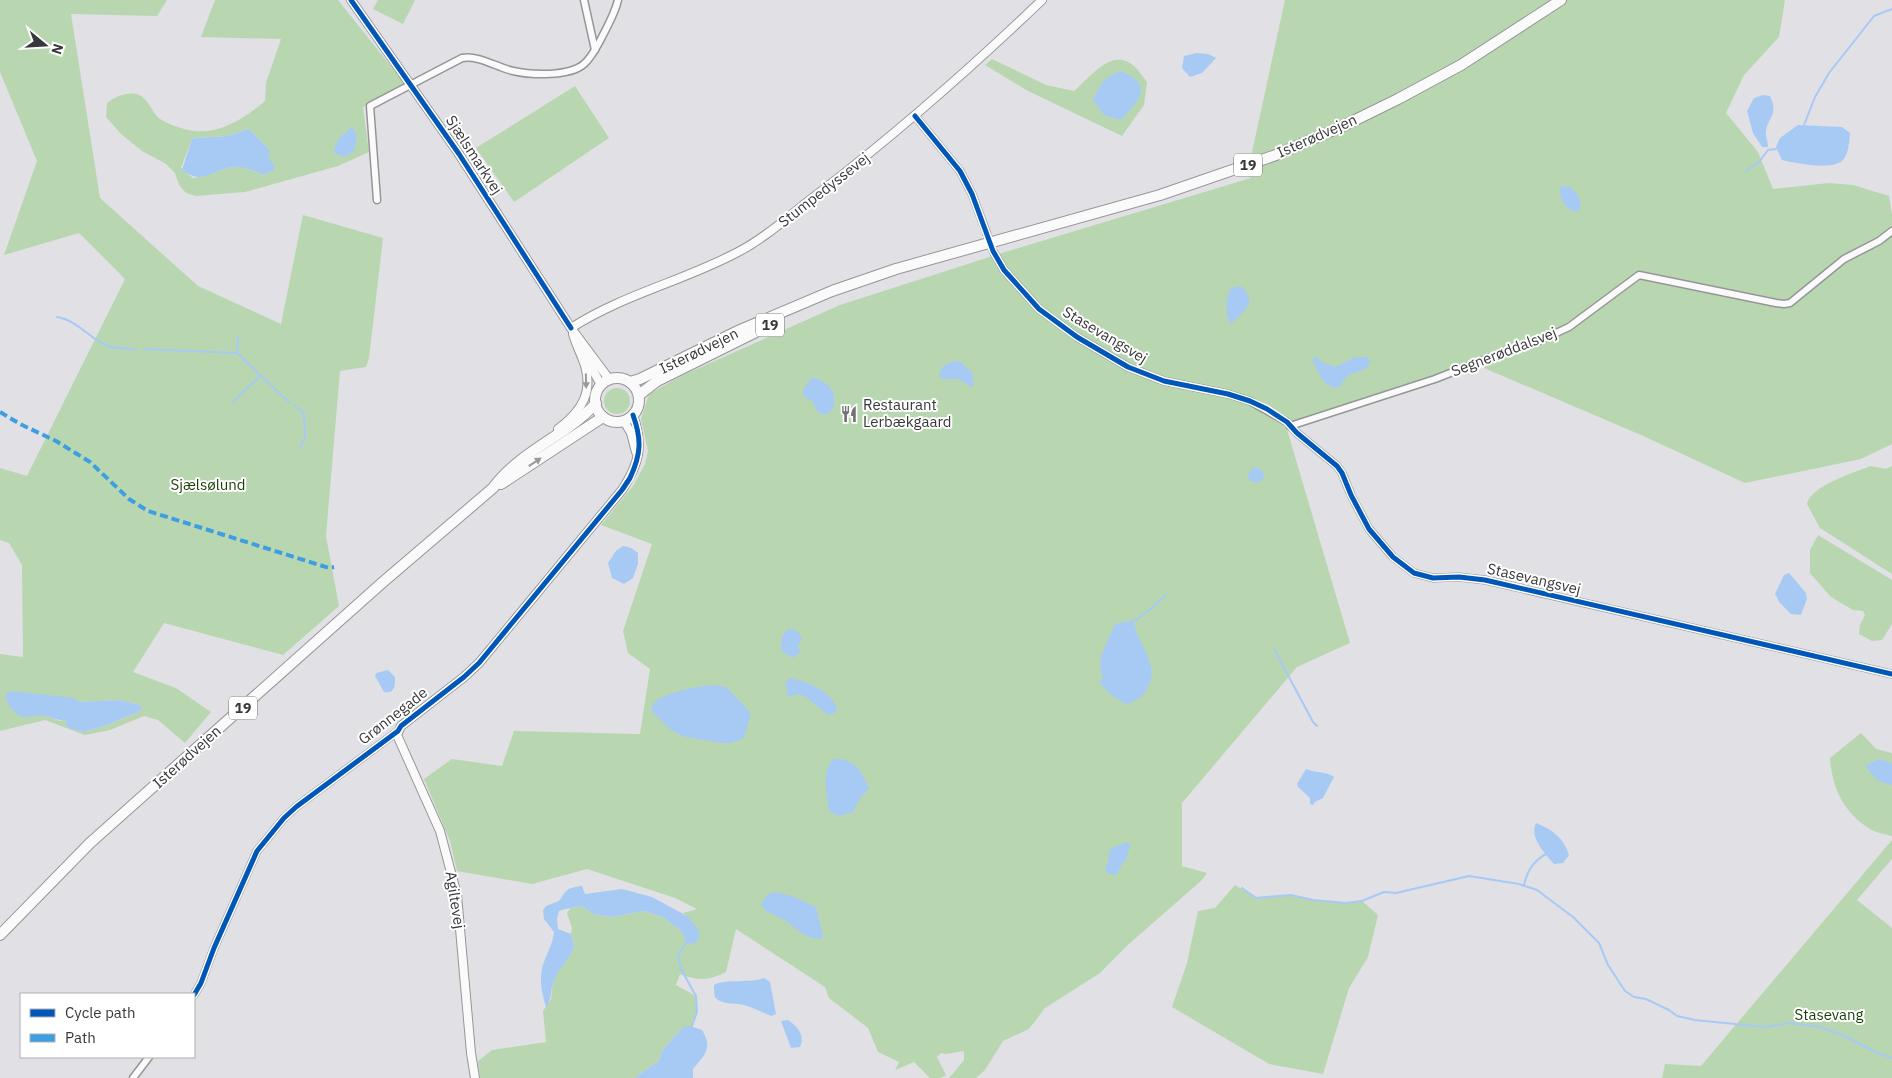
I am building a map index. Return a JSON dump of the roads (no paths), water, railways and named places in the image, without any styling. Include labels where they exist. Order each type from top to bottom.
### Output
[{"type":"main road","name":"Isterødvejen","points":[[639,395],[657,381],[764,327],[844,292],[908,267],[1160,195],[1276,155],[1343,126],[1406,95],[1460,65],[1561,0]]},
{"type":"main road","name":"Isterødvejen","points":[[630,382],[640,380],[790,308],[841,288],[896,269],[908,267]]},
{"type":"main road","name":"19","points":[[596,403],[596,396],[605,382],[618,378],[630,382]]},
{"type":"main road","points":[[596,403],[598,412],[604,417],[612,422],[624,421],[633,415],[639,404],[637,390],[630,382]]},
{"type":"main road","name":"Isterødvejen","points":[[0,935],[90,843],[383,582],[493,488],[501,478],[524,459],[590,412],[596,403]]},
{"type":"main road","name":"Isterødvejen","points":[[493,488],[604,417]]},
{"type":"street","name":"Sjælsmarkvej","points":[[351,0],[459,154],[605,382]]},
{"type":"street","points":[[584,0],[595,50]]},
{"type":"street","points":[[377,200],[370,106],[456,59],[468,56],[529,74],[567,73],[584,65],[595,50],[615,11],[618,0]]},
{"type":"street","name":"Stumpedyssevej","points":[[572,331],[604,310],[737,253],[764,236],[915,116],[985,55],[1042,0]]},
{"type":"street","points":[[915,116],[960,171],[972,194],[987,234]]},
{"type":"street","name":"Segnerøddalsvej","points":[[1290,426],[1435,379],[1504,352],[1535,343],[1569,327],[1639,275],[1776,303],[1790,303],[1844,259],[1879,241],[1892,231]]},
{"type":"street","name":"Stasevangsvej","points":[[993,251],[1004,270],[1039,309],[1077,337],[1128,367],[1164,381],[1228,394],[1250,401],[1290,426],[1337,466],[1368,529],[1393,557],[1414,573],[1433,578],[1459,577],[1485,580],[1892,674]]},
{"type":"street","name":"Sjælsmarkvej","points":[[524,459],[528,451],[568,422],[583,403],[587,376],[584,361],[572,331]]},
{"type":"street","name":"Grønnegade","points":[[195,993],[257,851],[284,818],[296,807],[398,731],[400,726],[464,677],[479,663],[616,496],[634,469],[638,460],[640,442],[633,415]]},
{"type":"street","points":[[624,421],[634,442],[636,454],[634,469]]},
{"type":"street","name":"Agiltevej","points":[[398,731],[400,741],[440,831],[452,870],[457,895],[471,1053],[475,1078]]},
{"type":"street","points":[[133,1078],[148,1058]]},
{"type":"water","points":[[1197,53],[1208,54],[1216,58],[1202,73],[1190,77],[1182,68],[1184,56]]},
{"type":"water","points":[[1121,71],[1132,76],[1141,87],[1138,99],[1121,120],[1104,115],[1093,100],[1103,82]]},
{"type":"water","points":[[1763,95],[1770,96],[1773,103],[1773,113],[1766,129],[1768,147],[1762,147],[1753,133],[1747,111],[1754,98]]},
{"type":"water","points":[[1798,125],[1842,127],[1850,133],[1848,151],[1843,160],[1831,165],[1822,166],[1782,160],[1776,147],[1780,138]]},
{"type":"water","points":[[352,127],[357,136],[354,151],[345,157],[334,153],[337,141]]},
{"type":"water","points":[[249,129],[269,149],[269,159],[274,164],[274,170],[263,175],[252,170],[233,167],[208,176],[196,177],[182,170],[192,139],[225,136]]},
{"type":"water","points":[[1568,186],[1576,193],[1581,202],[1579,210],[1575,212],[1565,205],[1560,195],[1560,187]]},
{"type":"water","points":[[1241,286],[1249,297],[1248,306],[1231,324],[1227,316],[1228,296],[1231,288]]},
{"type":"water","points":[[1315,356],[1323,363],[1336,367],[1355,357],[1367,357],[1370,362],[1363,370],[1350,375],[1336,388],[1323,381],[1312,360]]},
{"type":"water","points":[[959,361],[972,372],[974,385],[971,387],[959,379],[944,379],[939,376],[941,369],[946,364]]},
{"type":"water","points":[[812,377],[825,383],[832,391],[833,408],[829,413],[823,415],[817,411],[812,400],[807,399],[803,395],[803,390]]},
{"type":"water","points":[[1253,467],[1260,469],[1265,474],[1258,483],[1248,480],[1249,473]]},
{"type":"water","points":[[623,546],[631,548],[638,553],[638,564],[633,578],[624,584],[612,578],[608,563],[616,551]]},
{"type":"water","points":[[1789,573],[1806,593],[1807,599],[1801,615],[1791,614],[1780,603],[1775,594],[1784,575]]},
{"type":"water","points":[[1134,620],[1138,637],[1150,662],[1152,670],[1151,680],[1147,689],[1140,697],[1135,701],[1125,704],[1110,694],[1099,682],[1103,677],[1101,657],[1115,624]]},
{"type":"water","points":[[789,628],[798,632],[802,638],[798,646],[800,652],[795,657],[790,657],[781,650],[782,636]]},
{"type":"water","points":[[388,670],[395,677],[394,686],[392,691],[384,692],[375,676],[376,673]]},
{"type":"water","points":[[791,678],[812,685],[824,692],[834,702],[837,708],[835,713],[828,715],[806,697],[799,694],[786,696],[788,692],[785,684]]},
{"type":"water","points":[[714,685],[726,687],[751,713],[744,738],[731,743],[722,743],[685,737],[672,731],[651,710],[654,703],[665,696],[691,688]]},
{"type":"water","points":[[12,691],[75,698],[78,702],[120,700],[140,705],[142,710],[107,725],[84,732],[68,728],[65,720],[43,715],[21,716],[11,708],[7,701],[6,694]]},
{"type":"water","points":[[833,759],[846,760],[856,766],[864,776],[869,788],[859,800],[853,812],[839,816],[829,811],[826,791],[827,771]]},
{"type":"water","points":[[1879,759],[1892,763],[1892,785],[1878,781],[1865,766]]},
{"type":"water","points":[[1306,769],[1334,777],[1323,798],[1313,805],[1310,804],[1310,798],[1297,784]]},
{"type":"water","points":[[1536,823],[1552,831],[1561,839],[1569,855],[1563,863],[1554,864],[1539,845],[1534,829]]},
{"type":"water","points":[[1126,842],[1131,845],[1126,861],[1123,862],[1117,874],[1108,874],[1105,868],[1110,849]]},
{"type":"water","points":[[582,886],[585,894],[622,889],[652,897],[687,916],[698,929],[700,937],[694,944],[686,943],[682,932],[663,917],[644,911],[611,917],[593,914],[582,906],[559,911],[557,919],[558,929],[571,934],[574,946],[556,976],[546,1008],[542,991],[541,973],[554,932],[544,919],[543,910],[546,906],[559,901],[568,890]]},
{"type":"water","points":[[774,892],[792,896],[816,907],[823,935],[822,939],[805,935],[783,919],[766,910],[761,904],[767,895]]},
{"type":"water","points":[[764,978],[770,982],[776,1014],[771,1016],[746,1006],[723,1002],[715,997],[714,985],[719,983],[751,981]]},
{"type":"water","points":[[788,1020],[800,1032],[802,1039],[800,1047],[791,1048],[781,1021]]},
{"type":"water","points":[[690,1026],[702,1030],[707,1042],[704,1055],[693,1069],[693,1078],[634,1078],[659,1061],[662,1051],[683,1027]]},
{"type":"waterway","points":[[1804,125],[1815,97],[1829,73],[1874,16],[1892,9]]},
{"type":"waterway","points":[[1746,171],[1759,162],[1768,150],[1776,149]]},
{"type":"waterway","points":[[57,317],[71,322],[108,346],[136,349]]},
{"type":"waterway","points":[[237,353],[238,336]]},
{"type":"waterway","points":[[144,349],[237,353],[289,402]]},
{"type":"waterway","points":[[233,402],[260,376]]},
{"type":"waterway","points":[[294,405],[304,414],[305,437],[300,448]]},
{"type":"waterway","points":[[1133,621],[1166,595]]},
{"type":"waterway","points":[[1274,649],[1313,722],[1317,726]]},
{"type":"waterway","points":[[1524,885],[1531,867],[1546,854]]},
{"type":"waterway","points":[[1242,888],[1256,898],[1291,895],[1313,900],[1345,903],[1362,901],[1384,892],[1396,893],[1469,876],[1519,884],[1537,890],[1573,917],[1599,943],[1608,965],[1625,991],[1634,997],[1646,999],[1677,1016],[1695,1020],[1764,1027],[1790,1023],[1820,1027],[1845,1036],[1875,1052],[1892,1058]]},
{"type":"waterway","points":[[686,943],[678,956],[681,969],[696,996],[697,1012],[692,1026]]},
{"type":"place","name":"Restaurant Lerbækgaard","points":[[849,414]]},
{"type":"park label","name":"Sjælsølund","points":[[208,485]]},
{"type":"park label","name":"Stasevang","points":[[1829,1015]]}]
